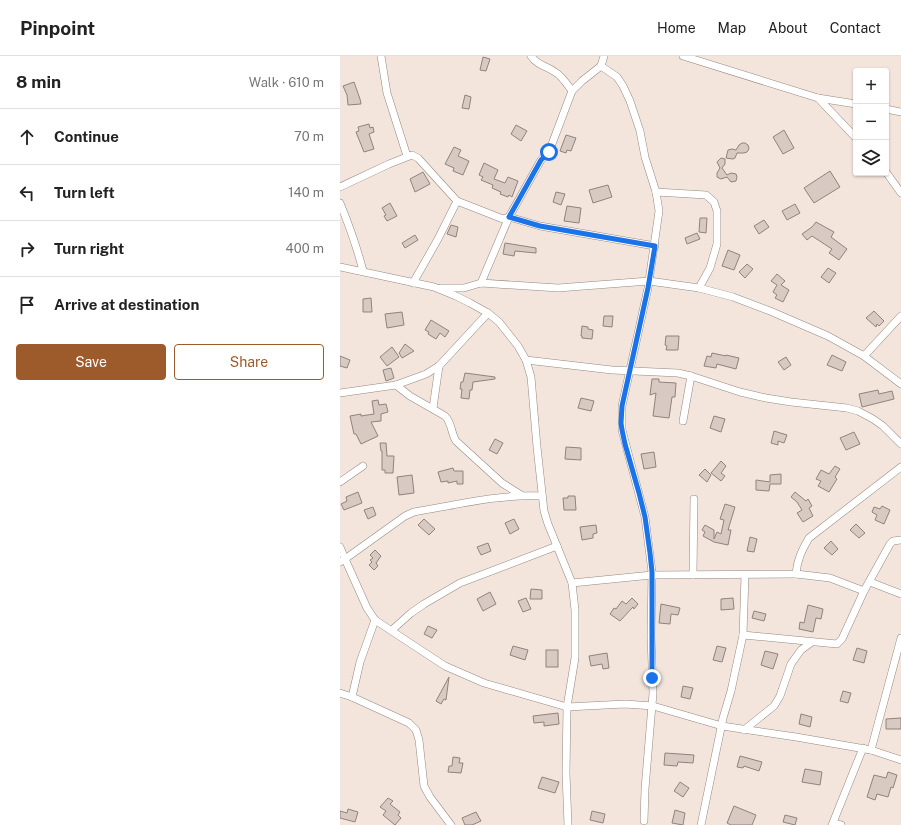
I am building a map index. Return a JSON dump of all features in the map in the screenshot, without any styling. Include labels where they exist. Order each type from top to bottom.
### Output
[{"type":"street","points":[[381,56],[387,93],[407,156]]},
{"type":"street","points":[[530,56],[536,63],[548,68],[560,76],[572,91]]},
{"type":"street","points":[[481,283],[509,217],[541,160],[549,152],[572,91],[601,66],[604,56]]},
{"type":"street","points":[[683,56],[818,98],[853,104]]},
{"type":"street","points":[[601,66],[617,78],[623,86],[630,101],[637,121],[645,157],[656,192],[659,211],[650,281],[622,406],[621,423],[625,444],[645,517],[652,575],[652,706],[645,789],[644,822]]},
{"type":"street","points":[[818,98],[853,135]]},
{"type":"street","points":[[889,110],[901,112]]},
{"type":"street","points":[[340,187],[407,156],[415,155],[457,201],[503,219],[509,217],[540,226],[655,246]]},
{"type":"street","points":[[889,176],[901,193]]},
{"type":"street","points":[[656,192],[706,195],[714,202],[717,210],[717,244],[710,268],[699,288]]},
{"type":"street","points":[[413,283],[438,239],[457,201]]},
{"type":"street","points":[[340,202],[359,253],[363,271]]},
{"type":"street","points":[[340,267],[434,287],[464,288],[481,283],[558,288],[650,281],[699,288],[733,297],[828,336],[864,356],[901,384]]},
{"type":"street","points":[[434,287],[456,296],[488,313],[499,322],[518,346],[526,360],[531,377],[542,496],[548,524],[572,583],[575,610],[576,658],[567,707],[566,773],[568,825]]},
{"type":"street","points":[[340,393],[396,385],[419,377],[439,366],[488,313]]},
{"type":"street","points":[[864,356],[901,316]]},
{"type":"street","points":[[526,360],[678,373],[740,392],[766,398],[837,406],[858,411],[883,426],[901,444]]},
{"type":"street","points":[[433,408],[439,366]]},
{"type":"street","points":[[683,421],[691,376]]},
{"type":"street","points":[[396,385],[410,396],[445,416],[449,420],[453,436],[465,450],[502,483],[521,495]]},
{"type":"street","points":[[340,482],[363,466]]},
{"type":"street","points":[[796,574],[797,564],[801,552],[809,538],[901,467]]},
{"type":"street","points":[[343,561],[404,516],[414,512],[484,499],[521,495],[542,496]]},
{"type":"street","points":[[693,575],[694,499]]},
{"type":"street","points":[[743,635],[833,644],[840,642],[864,591],[890,544],[893,541],[901,540]]},
{"type":"street","points":[[392,630],[411,613],[434,597],[460,583],[557,546]]},
{"type":"street","points":[[340,547],[343,561],[367,608],[375,620],[445,666],[465,675],[567,707],[625,704],[652,706],[722,726],[867,749],[901,760]]},
{"type":"street","points":[[572,583],[652,575],[796,574],[830,578],[864,591]]},
{"type":"street","points":[[701,825],[725,710],[731,691],[743,635],[746,575]]},
{"type":"street","points":[[870,582],[901,594]]},
{"type":"street","points":[[352,697],[360,662],[375,620]]},
{"type":"street","points":[[841,825],[832,824],[867,749],[901,638]]},
{"type":"street","points":[[744,730],[774,706],[780,696],[791,664],[798,654],[812,642]]},
{"type":"street","points":[[340,693],[409,722],[416,730],[419,740],[424,786],[430,797],[451,825]]},
{"type":"building","points":[[483,57],[490,59],[486,71],[480,70]]},
{"type":"building","points":[[354,82],[361,104],[348,105],[347,95],[343,86]]},
{"type":"building","points":[[465,95],[471,97],[469,109],[462,108]]},
{"type":"building","points":[[369,124],[370,128],[373,127],[374,132],[369,134],[374,149],[364,152],[356,132],[359,131],[358,127]]},
{"type":"building","points":[[516,125],[527,131],[521,141],[511,134]]},
{"type":"building","points":[[784,130],[794,148],[783,154],[773,137]]},
{"type":"building","points":[[566,135],[576,138],[571,151],[567,150],[566,153],[560,151]]},
{"type":"building","points":[[742,143],[748,145],[749,149],[747,152],[737,153],[733,159],[726,158],[728,150],[736,150]]},
{"type":"building","points":[[454,147],[461,150],[458,156],[469,161],[463,175],[453,171],[454,168],[445,164]]},
{"type":"building","points":[[721,158],[725,159],[725,164],[722,168],[727,175],[731,173],[736,174],[736,181],[731,182],[727,177],[721,179],[717,177],[717,173],[720,168],[717,162]]},
{"type":"building","points":[[484,163],[498,170],[494,179],[505,183],[508,177],[518,181],[512,197],[509,195],[508,197],[500,194],[501,192],[492,188],[493,185],[481,180],[483,177],[479,175]]},
{"type":"building","points":[[830,171],[840,187],[814,203],[804,188]]},
{"type":"building","points":[[423,172],[430,184],[415,192],[410,179]]},
{"type":"building","points":[[608,185],[612,197],[593,203],[589,190]]},
{"type":"building","points":[[556,192],[565,194],[561,205],[553,202]]},
{"type":"building","points":[[390,203],[397,216],[387,221],[384,216],[386,215],[382,208]]},
{"type":"building","points":[[795,204],[800,213],[787,220],[782,211]]},
{"type":"building","points":[[567,206],[581,208],[579,223],[564,221]]},
{"type":"building","points":[[700,218],[707,218],[706,233],[699,232]]},
{"type":"building","points":[[764,220],[769,227],[759,234],[754,226]]},
{"type":"building","points":[[816,222],[834,232],[831,237],[847,249],[839,260],[829,253],[832,249],[812,236],[807,240],[802,234]]},
{"type":"building","points":[[451,225],[458,227],[456,237],[447,234]]},
{"type":"building","points":[[697,233],[700,239],[687,244],[685,238]]},
{"type":"building","points":[[415,235],[418,240],[405,248],[402,243]]},
{"type":"building","points":[[505,243],[536,248],[536,253],[515,251],[514,256],[503,254]]},
{"type":"building","points":[[728,250],[740,255],[734,270],[722,266]]},
{"type":"building","points":[[747,264],[753,269],[745,278],[739,272]]},
{"type":"building","points":[[828,268],[836,273],[829,283],[821,277]]},
{"type":"building","points":[[777,274],[785,281],[781,285],[789,290],[783,302],[775,298],[777,295],[773,292],[777,285],[771,281]]},
{"type":"building","points":[[371,298],[372,312],[363,312],[363,299]]},
{"type":"building","points":[[874,311],[884,321],[879,326],[877,324],[876,327],[866,318]]},
{"type":"building","points":[[402,312],[404,325],[387,328],[385,314]]},
{"type":"building","points":[[604,316],[613,316],[612,327],[603,326]]},
{"type":"building","points":[[431,320],[449,331],[445,337],[440,333],[436,339],[428,334],[429,332],[425,330]]},
{"type":"building","points":[[582,326],[593,330],[592,339],[582,338]]},
{"type":"building","points":[[666,336],[679,336],[678,350],[666,350]]},
{"type":"building","points":[[405,344],[414,351],[402,358],[399,353]]},
{"type":"building","points":[[392,347],[399,357],[387,366],[380,357]]},
{"type":"building","points":[[712,353],[739,358],[736,369],[717,364],[716,368],[704,366],[707,356],[711,357]]},
{"type":"building","points":[[832,355],[846,362],[842,371],[827,365]]},
{"type":"building","points":[[340,356],[350,360],[347,368],[340,366]]},
{"type":"building","points":[[786,357],[791,365],[784,370],[778,362]]},
{"type":"building","points":[[391,368],[394,378],[386,381],[383,370]]},
{"type":"building","points":[[465,373],[495,377],[495,379],[473,382],[469,399],[461,398],[461,382],[463,382]]},
{"type":"building","points":[[652,379],[659,379],[659,382],[676,383],[675,397],[672,397],[669,418],[653,416],[656,393],[650,395]]},
{"type":"building","points":[[878,390],[879,394],[892,391],[894,399],[862,407],[859,394]]},
{"type":"building","points":[[581,398],[594,401],[591,411],[578,408]]},
{"type":"building","points":[[378,400],[379,405],[386,404],[388,412],[381,414],[381,421],[371,422],[378,436],[361,444],[356,434],[354,434],[350,416],[374,414],[372,401]]},
{"type":"building","points":[[714,416],[725,419],[721,432],[710,428]]},
{"type":"building","points":[[774,431],[787,435],[784,443],[778,441],[778,445],[771,443]]},
{"type":"building","points":[[854,432],[860,444],[846,450],[840,438]]},
{"type":"building","points":[[495,439],[503,443],[497,454],[489,450]]},
{"type":"building","points":[[380,443],[386,443],[387,456],[394,456],[393,473],[385,473],[385,470],[382,470],[382,451]]},
{"type":"building","points":[[566,447],[581,448],[581,460],[565,459]]},
{"type":"building","points":[[654,452],[656,467],[644,469],[641,454]]},
{"type":"building","points":[[721,461],[726,466],[721,473],[725,476],[721,481],[711,473]]},
{"type":"building","points":[[835,466],[840,469],[835,477],[837,479],[829,492],[818,486],[821,481],[816,479],[821,470],[829,474]]},
{"type":"building","points":[[453,468],[454,471],[463,471],[463,484],[457,484],[457,481],[448,483],[448,481],[441,482],[438,472]]},
{"type":"building","points":[[705,469],[711,475],[707,482],[699,475]]},
{"type":"building","points":[[781,474],[781,484],[770,484],[769,491],[756,490],[756,480],[770,482],[770,475]]},
{"type":"building","points":[[412,475],[414,493],[399,495],[397,477]]},
{"type":"building","points":[[358,492],[362,503],[344,510],[341,504],[347,501],[346,497]]},
{"type":"building","points":[[795,492],[806,501],[808,499],[812,506],[809,508],[813,516],[803,522],[797,513],[802,510],[797,502],[791,497]]},
{"type":"building","points":[[568,496],[575,496],[576,510],[564,510],[563,498],[568,498]]},
{"type":"building","points":[[725,504],[735,507],[728,530],[731,530],[728,545],[714,542],[703,536],[705,532],[702,530],[705,525],[714,530],[714,539],[717,532],[721,534],[724,520],[720,519]]},
{"type":"building","points":[[882,506],[890,510],[884,524],[875,520],[877,515],[872,512],[874,507],[880,509]]},
{"type":"building","points":[[373,507],[376,515],[368,519],[364,510]]},
{"type":"building","points":[[424,519],[435,529],[429,535],[418,525]]},
{"type":"building","points":[[514,519],[519,529],[510,534],[505,523]]},
{"type":"building","points":[[856,524],[865,533],[859,538],[850,530]]},
{"type":"building","points":[[596,525],[597,533],[593,534],[593,538],[582,540],[580,527]]},
{"type":"building","points":[[750,537],[757,539],[754,552],[747,551]]},
{"type":"building","points":[[831,541],[838,549],[832,555],[824,548]]},
{"type":"building","points":[[488,543],[491,551],[481,555],[477,547]]},
{"type":"building","points":[[375,550],[381,556],[376,563],[378,566],[374,570],[369,565],[372,562],[370,560],[373,558],[370,555]]},
{"type":"building","points":[[531,589],[542,590],[542,599],[530,599]]},
{"type":"building","points":[[490,592],[496,604],[483,611],[477,599]]},
{"type":"building","points":[[526,598],[531,609],[523,612],[518,601]]},
{"type":"building","points":[[632,598],[638,604],[634,609],[633,607],[620,621],[610,614],[622,601],[626,604]]},
{"type":"building","points":[[733,598],[734,609],[721,610],[721,599]]},
{"type":"building","points":[[661,604],[680,608],[678,615],[671,614],[670,624],[659,623]]},
{"type":"building","points":[[808,605],[823,609],[821,619],[816,618],[813,632],[799,629],[800,622],[804,623]]},
{"type":"building","points":[[754,611],[766,614],[764,621],[752,618]]},
{"type":"building","points":[[428,626],[437,630],[432,638],[424,634]]},
{"type":"building","points":[[513,646],[528,650],[525,660],[510,655]]},
{"type":"building","points":[[717,646],[726,648],[722,662],[713,660]]},
{"type":"building","points":[[857,648],[867,651],[864,663],[853,660]]},
{"type":"building","points":[[546,650],[558,650],[558,667],[546,667]]},
{"type":"building","points":[[765,651],[778,654],[773,669],[761,665]]},
{"type":"building","points":[[607,653],[609,668],[603,669],[602,664],[591,666],[589,656]]},
{"type":"building","points":[[449,677],[446,700],[444,699],[441,704],[436,701]]},
{"type":"building","points":[[683,686],[693,688],[690,699],[681,697]]},
{"type":"building","points":[[843,691],[851,693],[848,703],[840,701]]},
{"type":"building","points":[[558,713],[559,724],[544,726],[544,722],[534,723],[533,716]]},
{"type":"building","points":[[801,714],[812,717],[810,727],[799,724]]},
{"type":"building","points":[[901,718],[901,729],[886,729],[886,719]]},
{"type":"building","points":[[665,753],[694,755],[693,763],[678,762],[677,766],[664,765]]},
{"type":"building","points":[[740,756],[762,762],[759,771],[744,766],[743,768],[737,767]]},
{"type":"building","points":[[453,757],[460,758],[459,763],[463,763],[461,773],[448,772],[449,766],[452,766]]},
{"type":"building","points":[[805,769],[822,772],[820,785],[802,782]]},
{"type":"building","points":[[888,772],[897,775],[893,788],[891,787],[888,797],[877,794],[875,800],[867,797],[874,775],[886,778]]},
{"type":"building","points":[[542,777],[559,782],[555,793],[538,788]]},
{"type":"building","points":[[680,782],[689,788],[683,797],[674,791]]},
{"type":"building","points":[[388,798],[393,801],[390,804],[400,812],[398,815],[401,818],[395,825],[383,815],[386,811],[380,807]]},
{"type":"building","points":[[734,806],[756,815],[752,825],[731,825],[727,823]]},
{"type":"building","points":[[348,809],[358,812],[355,822],[340,818],[340,811],[347,813]]},
{"type":"building","points":[[675,810],[685,813],[683,825],[672,823]]},
{"type":"building","points":[[592,811],[605,814],[603,823],[590,820]]},
{"type":"building","points":[[476,812],[481,821],[472,825],[465,825],[462,818]]},
{"type":"building","points":[[785,815],[797,818],[795,825],[783,822]]},
{"type":"route","points":[[549,152],[541,160],[509,217],[540,226],[655,246],[640,328],[622,406],[621,423],[625,444],[645,517],[650,553],[652,572],[652,678]]}]
